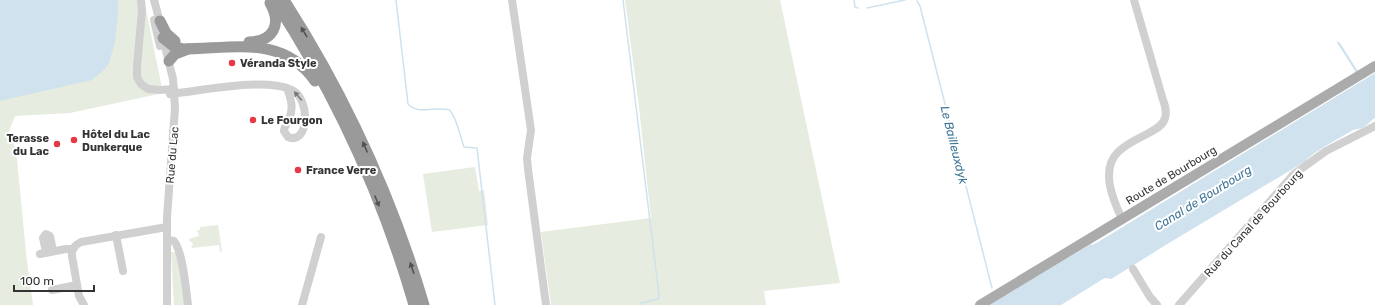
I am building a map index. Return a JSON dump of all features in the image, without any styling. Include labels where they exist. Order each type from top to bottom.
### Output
[{"type":"highway","points":[[157,23],[169,36],[182,44],[259,41],[267,37],[275,25],[275,13],[268,0]]},
{"type":"highway","points":[[274,0],[319,76],[357,152],[391,236],[414,305]]},
{"type":"highway","points":[[284,0],[329,75],[365,147],[394,216],[412,265],[424,305]]},
{"type":"highway","points":[[163,38],[175,47],[183,49],[257,47],[276,51],[292,59],[303,67],[313,78],[341,128],[357,152]]},
{"type":"highway","points":[[169,62],[172,56],[177,52],[192,49]]},
{"type":"main road","name":"Route de Bourbourg","points":[[980,305],[1375,66]]},
{"type":"street","points":[[141,0],[142,11],[137,66],[137,77],[141,84],[148,88],[172,92],[249,85],[268,85],[287,88],[299,95],[303,101],[305,110],[302,131],[299,137],[294,139],[288,137],[284,131],[290,116],[292,104],[287,88]]},
{"type":"street","name":"Rue du Lac","points":[[149,0],[163,38],[169,62],[172,92],[165,185],[167,217],[167,305]]},
{"type":"street","name":"Rue du Lac","points":[[154,0],[157,23],[172,92]]},
{"type":"street","points":[[512,0],[530,125],[531,137],[527,158],[546,305]]},
{"type":"street","points":[[1122,219],[1111,188],[1109,175],[1111,164],[1121,150],[1160,126],[1165,119],[1166,114],[1134,0]]},
{"type":"street","name":"Rue du Canal de Bourbourg","points":[[1179,305],[1294,174],[1326,151],[1375,126]]},
{"type":"street","points":[[84,305],[80,299],[77,285],[72,256],[73,249],[81,242],[167,227]]},
{"type":"street","points":[[116,235],[123,271]]},
{"type":"street","points":[[302,305],[321,237]]},
{"type":"street","points":[[167,240],[174,241],[176,244],[181,262],[188,305]]},
{"type":"street","points":[[46,252],[73,249]]},
{"type":"street","name":"Rue du Lac","points":[[167,266],[171,305]]},
{"type":"street","points":[[1133,269],[1150,297],[1157,305]]},
{"type":"street","points":[[52,290],[77,285]]},
{"type":"shaded area","points":[[0,0],[144,0],[163,93],[70,113],[15,116],[9,131],[16,150],[27,262],[33,305],[0,305]]},
{"type":"shaded area","points":[[625,0],[780,0],[840,283],[764,291],[766,305],[551,305],[541,232],[651,218],[639,107]]},
{"type":"shaded area","points":[[475,167],[479,191],[484,190],[488,225],[432,232],[423,174]]},
{"type":"shaded area","points":[[218,225],[222,251],[220,252],[219,245],[192,248],[192,242],[190,242],[189,239],[199,236],[197,230],[200,230],[200,227]]},
{"type":"shaded area","points":[[171,252],[175,252],[177,254],[185,305],[174,305]]},
{"type":"water","points":[[0,0],[118,0],[115,42],[109,63],[104,70],[92,80],[0,101]]},
{"type":"water","points":[[1336,41],[1340,43],[1359,73],[1357,74]]},
{"type":"water","name":"Canal de Bourbourg","points":[[1375,73],[1375,118],[1364,127],[1353,130],[1335,140],[1313,154],[1306,161],[1116,276],[1111,279],[1103,279],[1061,305],[989,305],[1091,244],[1092,245],[1098,242]]},
{"type":"waterway","points":[[396,0],[408,104],[418,110],[450,110],[457,123],[464,147],[477,148],[495,305]]},
{"type":"waterway","points":[[623,0],[659,295],[658,299],[641,303],[641,305]]},
{"type":"waterway","name":"Le Bailleuxdyk","points":[[854,0],[855,7],[858,8]]},
{"type":"waterway","name":"Le Bailleuxdyk","points":[[867,8],[905,0]]},
{"type":"waterway","name":"Le Bailleuxdyk","points":[[917,1],[920,6],[992,288]]},
{"type":"place","name":"Véranda Style","points":[[232,63]]},
{"type":"place","name":"Le Fourgon","points":[[253,120]]},
{"type":"place","name":"Hôtel du Lac Dunkerque","points":[[74,140]]},
{"type":"place","name":"Terasse du Lac","points":[[57,144]]},
{"type":"place","name":"France Verre","points":[[298,170]]}]
